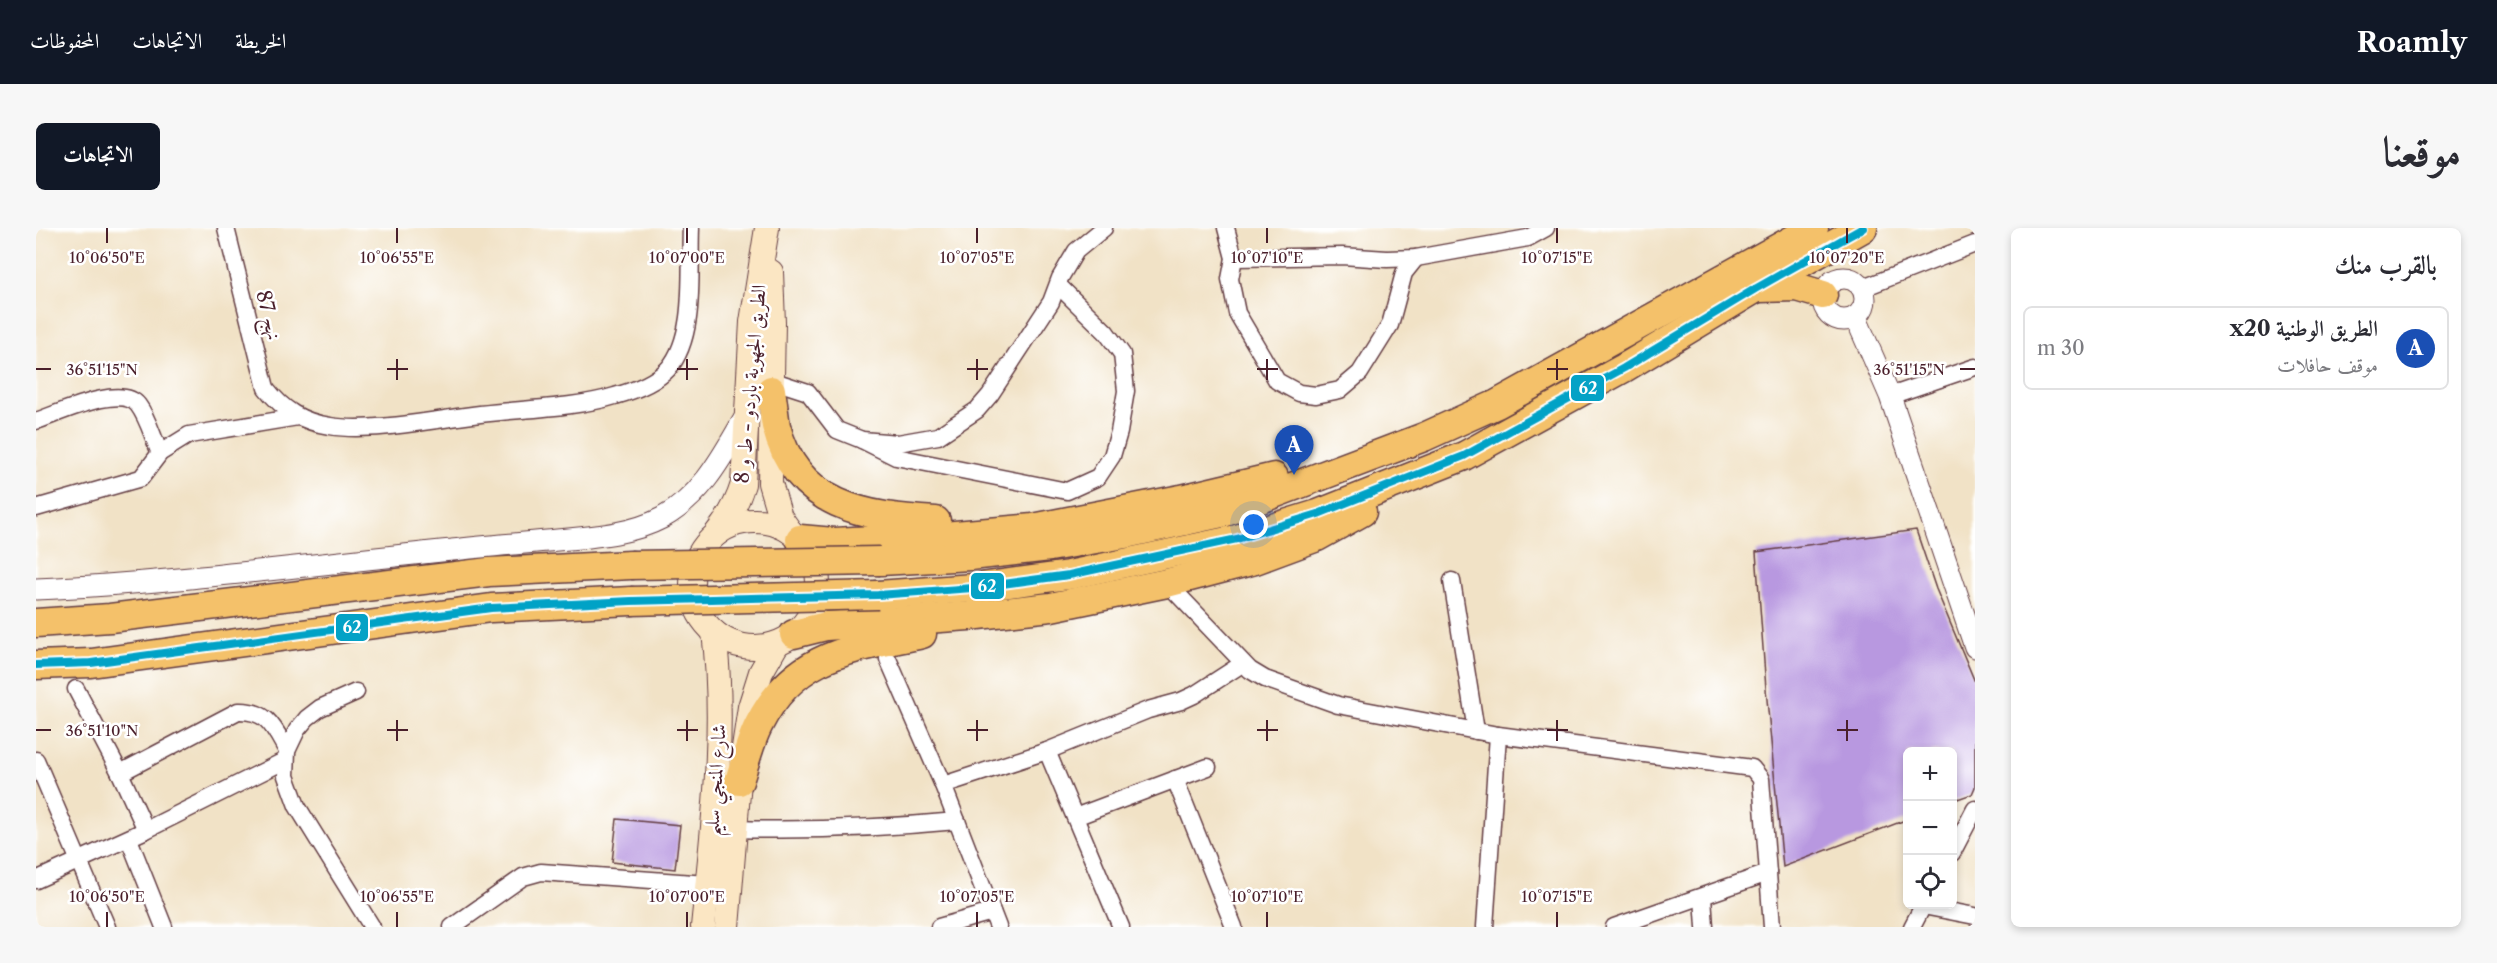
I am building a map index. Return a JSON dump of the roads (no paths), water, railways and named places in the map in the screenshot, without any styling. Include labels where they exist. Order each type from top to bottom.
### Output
[{"type":"highway","points":[[36,623],[110,618],[489,572],[631,565],[880,561],[971,556],[1050,547],[1125,534],[1226,512],[1424,437],[1507,398],[1814,228]]},
{"type":"highway","points":[[739,781],[758,724],[784,687],[806,668],[838,652],[1167,583],[1255,560],[1317,537],[1624,368],[1755,289],[1863,228]]},
{"type":"highway","points":[[1755,289],[1796,287],[1823,295]]},
{"type":"highway","points":[[771,385],[777,427],[793,465],[814,488],[848,509],[878,517],[912,520],[984,523],[1070,521]]},
{"type":"highway","points":[[795,535],[834,542],[932,537],[1033,528],[1181,500],[1343,462],[1424,437]]},
{"type":"highway","points":[[36,665],[102,661],[490,608],[631,601],[878,595],[973,588],[1069,575],[1237,539],[1318,513],[1464,456]]},
{"type":"highway","points":[[785,639],[826,626],[969,616],[1051,607]]},
{"type":"main road","name":"الطريق الجهوية باردو - ط و 8","points":[[768,228],[773,323],[770,483],[780,517],[795,535]]},
{"type":"main road","name":"الطريق الجهوية باردو - ط و 8","points":[[716,534],[728,519],[743,484],[752,322],[768,228]]},
{"type":"main road","points":[[753,521],[772,523],[795,535],[810,553],[817,570],[819,588],[815,606],[807,622],[785,639],[760,647],[743,646],[728,641],[714,632],[705,623],[695,604],[692,583],[696,562],[707,543],[716,534],[734,525],[753,521]]},
{"type":"main road","name":"شارع المنجي سليم","points":[[703,927],[720,707],[714,632]]},
{"type":"main road","name":"شارع المنجي سليم","points":[[727,927],[734,829],[750,706],[761,672],[785,639]]},
{"type":"street","name":"نهج 87","points":[[226,228],[266,388],[282,406],[298,417]]},
{"type":"street","points":[[36,508],[141,478],[160,453],[189,435],[298,417],[333,427],[380,425],[579,402],[613,397],[637,388],[655,380],[667,370],[682,345],[688,310],[691,228]]},
{"type":"street","points":[[862,440],[898,443],[938,436],[977,410],[1051,302],[1076,250],[1104,228]]},
{"type":"street","points":[[1226,228],[1234,258],[1230,279],[1237,314],[1277,381],[1299,393],[1316,394],[1340,390],[1360,373],[1390,325],[1404,273],[1416,258]]},
{"type":"street","points":[[1234,258],[1342,256],[1416,258],[1528,238],[1546,228]]},
{"type":"street","points":[[1863,288],[1975,244]]},
{"type":"street","points":[[1840,278],[1857,282],[1863,288],[1866,304],[1856,318],[1839,321],[1826,311],[1823,295],[1826,287],[1840,278]]},
{"type":"street","points":[[771,385],[808,392],[837,430],[896,457],[1067,491],[1098,477],[1112,456],[1126,391],[1122,354],[1106,332],[1058,285]]},
{"type":"street","points":[[1856,318],[1890,396],[1975,647]]},
{"type":"street","points":[[1890,396],[1975,367]]},
{"type":"street","points":[[36,422],[96,400],[123,397],[139,406],[160,453]]},
{"type":"street","points":[[36,589],[197,579],[411,554],[586,537],[640,527],[672,511],[700,489],[748,413]]},
{"type":"street","points":[[1452,581],[1476,731]]},
{"type":"street","points":[[1167,583],[1242,664],[1265,679],[1338,705],[1498,735],[1752,768],[1761,778],[1772,927]]},
{"type":"street","points":[[888,658],[943,785],[995,919],[939,927]]},
{"type":"street","points":[[943,785],[1047,751],[1148,710],[1194,695],[1242,664]]},
{"type":"street","points":[[76,689],[120,773],[146,830]]},
{"type":"street","points":[[356,692],[320,708],[297,730],[287,755],[288,783],[297,806],[372,927]]},
{"type":"street","points":[[120,773],[238,711],[250,710],[270,722],[287,755]]},
{"type":"street","points":[[1485,927],[1498,735]]},
{"type":"street","points":[[1047,751],[1121,927]]},
{"type":"street","points":[[36,880],[146,830],[287,755]]},
{"type":"street","points":[[36,760],[107,927]]},
{"type":"street","points":[[1076,817],[1208,767]]},
{"type":"street","points":[[1175,779],[1234,927]]},
{"type":"street","points":[[1957,848],[1969,835],[1975,809]]},
{"type":"street","points":[[734,829],[791,831],[957,821]]},
{"type":"street","points":[[129,838],[164,927]]},
{"type":"street","points":[[452,927],[523,877],[541,872],[707,884]]},
{"type":"street","points":[[1614,927],[1768,873]]},
{"type":"street","points":[[1703,897],[1705,927]]},
{"type":"street","points":[[1912,927],[1922,909]]},
{"type":"street","points":[[1943,909],[1975,916]]},
{"type":"place","name":"الطريق الوطنية x20","points":[[1294,475]]}]
